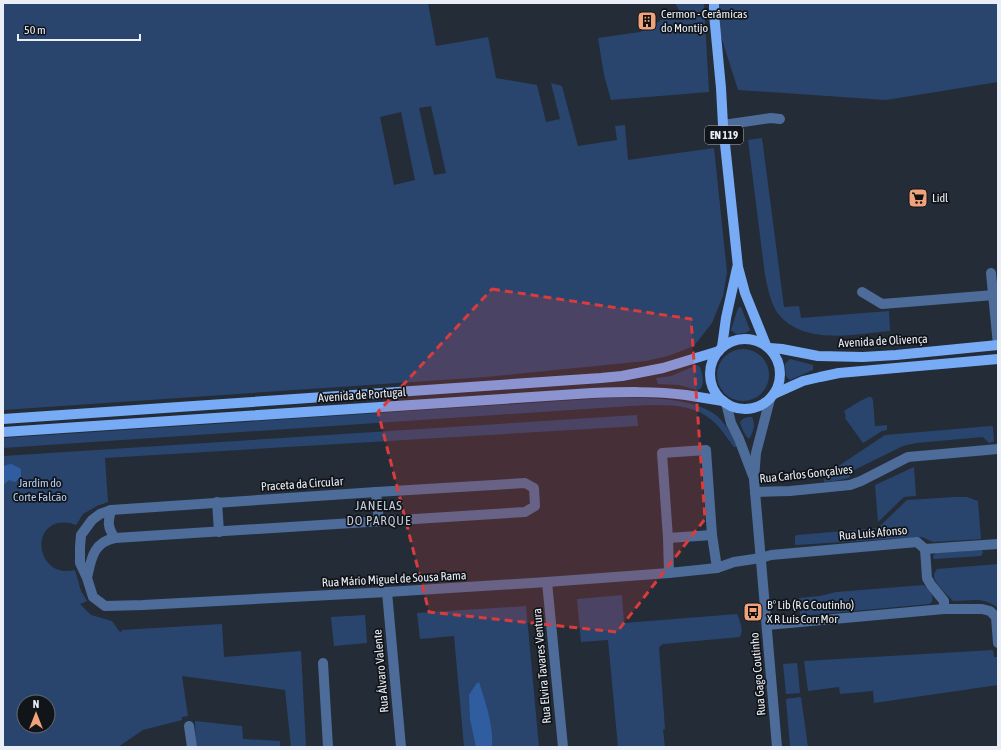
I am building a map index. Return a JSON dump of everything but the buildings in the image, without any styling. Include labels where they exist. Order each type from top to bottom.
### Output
[{"type":"main road","name":"EN 119","points":[[714,3],[721,88],[722,125],[738,266],[745,293],[768,347]]},
{"type":"main road","name":"EN 119","points":[[720,349],[738,266]]},
{"type":"main road","points":[[772,397],[779,385],[781,375],[780,366],[776,356],[768,347],[756,340],[744,339],[732,341],[720,349],[713,360],[710,371],[711,382],[716,393],[724,402],[737,408],[748,409],[760,406],[772,397],[803,381],[839,373],[998,359]]},
{"type":"main road","name":"Avenida de Olivença","points":[[768,347],[818,356],[863,357],[998,345]]},
{"type":"main road","name":"Avenida de Portugal","points":[[3,418],[622,376],[663,368],[720,349]]},
{"type":"main road","name":"Avenida de Portugal","points":[[3,432],[592,393],[653,392],[686,395],[724,402]]},
{"type":"street","points":[[722,125],[772,118],[780,119]]},
{"type":"street","points":[[991,272],[998,345]]},
{"type":"street","points":[[862,292],[882,304],[994,294]]},
{"type":"street","name":"Rua Gago Coutinho","points":[[772,397],[756,453],[754,480],[777,747]]},
{"type":"street","name":"Rua Gago Coutinho","points":[[724,402],[754,480]]},
{"type":"street","points":[[669,573],[662,453],[706,450],[712,535],[717,568]]},
{"type":"street","name":"Rua Carlos Gonçalves","points":[[755,492],[850,485],[908,457],[998,450]]},
{"type":"street","name":"Praceta da Circular","points":[[81,535],[92,520],[100,514],[112,510],[525,483],[534,488],[535,506],[525,512],[378,522]]},
{"type":"street","points":[[87,578],[92,558],[100,544],[107,540],[115,538],[378,522],[376,492]]},
{"type":"street","points":[[217,502],[219,532]]},
{"type":"street","points":[[112,510],[108,521],[111,532],[115,538]]},
{"type":"street","name":"Rua Mário Miguel de Sousa Rama","points":[[81,535],[80,563],[93,596],[105,606],[387,592],[547,582],[717,568],[734,562],[761,558]]},
{"type":"street","points":[[668,538],[712,535]]},
{"type":"street","name":"Rua Luís Afonso","points":[[761,558],[771,555],[795,552],[917,542],[925,549],[998,544]]},
{"type":"street","points":[[925,549],[927,578],[944,601],[944,609]]},
{"type":"street","name":"Rua Elvira Tavares Ventura","points":[[547,582],[563,747]]},
{"type":"street","name":"Rua Álvaro Valente","points":[[387,592],[401,747]]},
{"type":"street","points":[[767,625],[944,609],[982,609],[990,611],[996,618],[998,643]]},
{"type":"street","points":[[323,663],[328,747]]},
{"type":"street","points":[[189,726],[192,747]]},
{"type":"highlighted area","points":[[492,289],[691,319],[705,519],[617,632],[429,612],[378,412]]},
{"type":"green space","points":[[3,3],[428,3],[436,46],[488,37],[496,78],[537,85],[546,122],[560,119],[551,83],[562,86],[578,146],[617,140],[615,126],[625,125],[628,160],[714,148],[727,272],[723,296],[712,323],[694,346],[668,356],[646,361],[486,377],[3,410]],"holes":[[[431,106],[446,173],[434,175],[419,108]],[[401,112],[415,180],[394,185],[380,117]]]},
{"type":"green space","points":[[675,3],[704,3],[709,92],[611,100],[604,75],[598,38],[640,32],[679,10]]},
{"type":"green space","points":[[714,3],[998,3],[998,82],[886,100],[738,90],[714,14]]},
{"type":"green space","points":[[762,138],[784,307],[799,306],[801,318],[889,311],[890,331],[833,336],[818,335],[792,326],[778,313],[770,298],[765,275],[748,140]]},
{"type":"green space","points":[[741,307],[750,330],[746,333],[736,334],[731,330],[738,308]]},
{"type":"green space","points":[[738,349],[748,349],[762,356],[769,370],[769,380],[762,394],[748,401],[738,401],[728,397],[721,390],[717,380],[717,370],[721,360],[728,353]]},
{"type":"green space","points":[[790,359],[813,365],[813,370],[790,380],[786,376],[785,364]]},
{"type":"green space","points":[[697,365],[700,367],[703,384],[700,389],[697,390],[679,385],[658,384],[656,378],[671,376]]},
{"type":"green space","points":[[869,397],[873,400],[875,426],[887,425],[887,430],[882,431],[863,443],[845,418],[846,416],[844,411]]},
{"type":"green space","points":[[604,398],[663,399],[693,404],[706,409],[717,416],[729,430],[737,447],[734,447],[716,424],[704,415],[684,407],[662,405],[3,448],[3,438]]},
{"type":"green space","name":"Jardim do Corte Falcão","points":[[637,415],[638,426],[105,458],[108,502],[83,514],[76,525],[62,522],[49,527],[41,543],[42,552],[47,561],[54,567],[63,571],[75,570],[81,591],[87,601],[80,604],[91,615],[112,621],[119,631],[122,632],[122,630],[222,624],[224,657],[301,651],[306,747],[291,747],[285,690],[182,676],[188,716],[182,717],[182,720],[143,730],[118,747],[3,747],[3,456]]},
{"type":"green space","points":[[747,417],[752,417],[754,423],[753,431],[749,439],[743,431],[740,422]]},
{"type":"green space","points":[[993,427],[993,442],[989,443],[983,437],[916,443],[903,446],[852,471],[849,478],[824,482],[825,475],[885,435]]},
{"type":"green space","points":[[914,467],[916,496],[904,497],[878,522],[875,485]]},
{"type":"green space","points":[[967,497],[978,501],[981,539],[933,542],[922,537],[795,544],[795,536],[797,535],[878,528],[907,500]]},
{"type":"green space","points":[[982,550],[983,553],[981,556],[933,558],[936,553]]},
{"type":"green space","points":[[998,564],[998,608],[992,604],[982,601],[953,601],[938,585],[934,578],[934,573],[937,569]]},
{"type":"green space","points":[[924,585],[931,593],[932,602],[929,604],[800,616],[799,598],[820,596],[836,592]]},
{"type":"green space","points":[[622,595],[624,623],[737,614],[742,628],[740,637],[663,644],[659,647],[665,747],[618,747],[608,640],[581,642],[577,599]]},
{"type":"green space","points":[[526,606],[539,747],[464,747],[454,636],[420,639],[417,613]]},
{"type":"green space","points":[[365,615],[367,643],[334,646],[331,617]]},
{"type":"green space","points":[[993,650],[994,657],[998,657],[998,685],[874,703],[873,691],[840,694],[839,687],[808,691],[804,661]]},
{"type":"green space","points":[[797,663],[800,693],[786,694],[783,664]]},
{"type":"green space","points":[[801,697],[808,747],[790,747],[786,699]]},
{"type":"green space","points":[[195,721],[242,726],[243,739],[280,741],[280,747],[196,746]]},
{"type":"shaded area","points":[[12,464],[21,469],[21,477],[15,482],[9,480],[3,485],[3,467]]},
{"type":"shaded area","points":[[479,682],[492,731],[492,747],[476,747],[470,719],[469,695]]},
{"type":"place","name":"Cermon - Cerâmicas do Montijo","points":[[647,21]]},
{"type":"place","name":"Lidl","points":[[918,198]]},
{"type":"place","name":"Bº Lib (R G Coutinho) X R Luis Corr Mor","points":[[753,612]]},
{"type":"district","name":"JANELAS DO PARQUE","points":[[379,512]]}]
